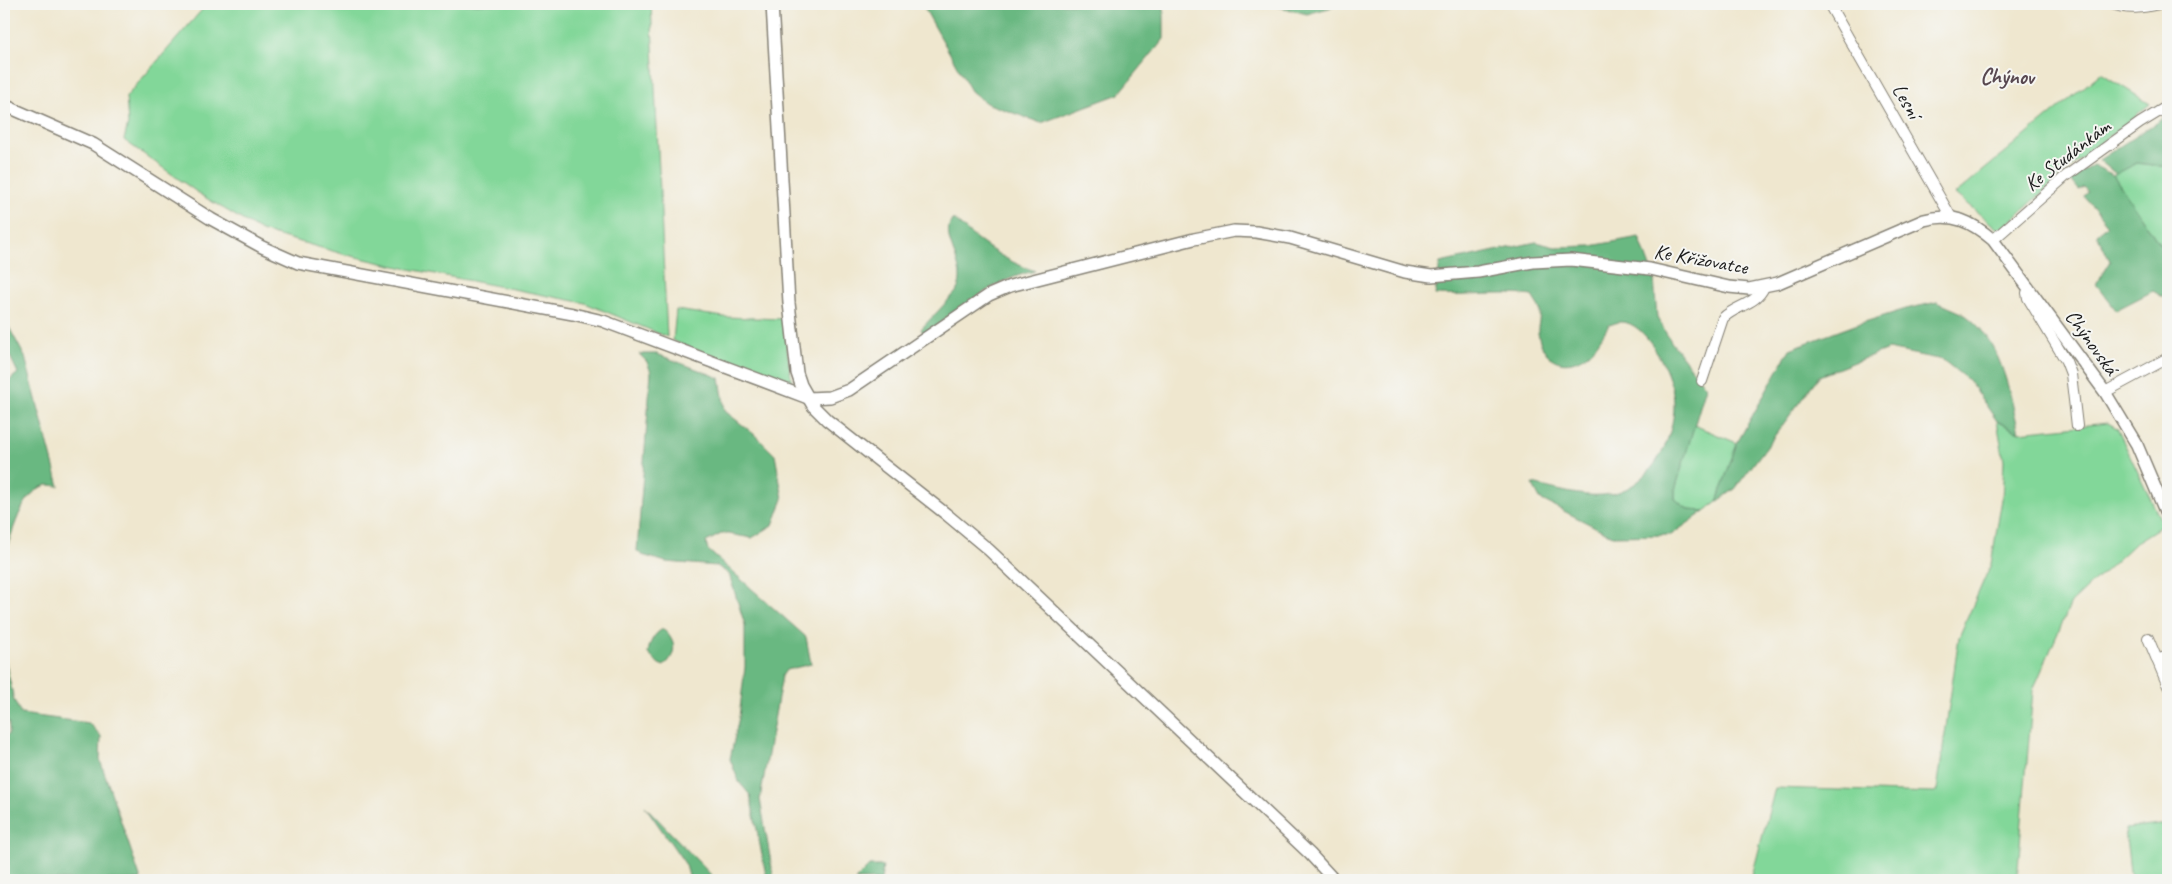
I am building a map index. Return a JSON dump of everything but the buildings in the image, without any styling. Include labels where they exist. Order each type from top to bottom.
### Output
[{"type":"street","points":[[772,4],[789,303],[797,373],[808,398],[827,420],[989,550],[1310,854],[1334,880]]},
{"type":"street","name":"Lesní","points":[[1829,4],[1951,217]]},
{"type":"street","points":[[2112,4],[2122,8],[2159,4]]},
{"type":"street","points":[[4,105],[93,144],[211,219],[262,247],[298,263],[602,321],[808,398]]},
{"type":"street","name":"Ke Studánkám","points":[[1993,240],[2066,176],[2140,123],[2168,106]]},
{"type":"street","name":"Ke Křižovatce","points":[[808,398],[830,397],[849,390],[989,295],[1010,286],[1234,231],[1256,232],[1290,238],[1396,270],[1431,276],[1478,272],[1533,262],[1571,260],[1650,269],[1739,289],[1764,287],[1782,282],[1917,223],[1936,217],[1951,217]]},
{"type":"street","name":"Chýnovská","points":[[1951,217],[1970,222],[1993,240],[2105,392],[2137,445],[2168,518]]},
{"type":"street","points":[[1702,381],[1723,318],[1729,311],[1755,300],[1764,287]]},
{"type":"street","points":[[2030,288],[2027,293],[2028,298],[2066,362],[2071,374],[2077,426]]},
{"type":"street","points":[[2105,392],[2168,358]]},
{"type":"street","points":[[2148,638],[2168,686]]},
{"type":"street","points":[[2157,660],[2168,656]]},
{"type":"green space","points":[[207,4],[651,4],[667,337],[585,303],[404,268],[343,254],[261,231],[201,195],[124,140],[128,124],[126,97]]},
{"type":"green space","points":[[922,4],[1164,4],[1164,39],[1119,94],[1041,123],[986,103],[971,91]]},
{"type":"green space","points":[[1268,4],[1343,4],[1307,14]]},
{"type":"green space","points":[[2101,73],[2150,104],[2065,172],[2000,231],[1955,194]]},
{"type":"green space","points":[[2168,115],[2168,167],[2137,163],[2116,174],[2099,160]]},
{"type":"green space","points":[[2137,163],[2168,167],[2168,257],[2113,175]]},
{"type":"green space","points":[[2093,165],[2113,175],[2168,257],[2168,300],[2153,291],[2116,310],[2096,284],[2110,261],[2097,234],[2108,225],[2084,196],[2088,192],[2083,187],[2079,190],[2070,179]]},
{"type":"green space","points":[[952,220],[955,220],[982,243],[1002,256],[1035,271],[1004,281],[977,297],[924,334],[921,329],[956,292],[960,283],[958,264],[949,237],[949,228]]},
{"type":"green space","points":[[1639,237],[1654,278],[1657,318],[1672,343],[1706,387],[1675,490],[1675,499],[1689,510],[1705,511],[1671,535],[1613,536],[1540,499],[1532,484],[1576,494],[1603,495],[1619,492],[1633,485],[1646,475],[1664,448],[1670,433],[1674,402],[1673,392],[1664,366],[1649,340],[1640,330],[1630,324],[1618,322],[1609,325],[1589,353],[1580,359],[1564,363],[1550,357],[1541,343],[1538,333],[1540,310],[1532,296],[1508,294],[1435,295],[1440,263],[1536,242],[1555,247],[1591,246]]},
{"type":"green space","points":[[1937,302],[1962,313],[1975,323],[1995,350],[2007,383],[2019,432],[1997,421],[1969,381],[1943,360],[1888,349],[1819,376],[1735,489],[1717,502],[1737,443],[1790,349],[1855,325],[1906,309]]},
{"type":"green space","points":[[676,310],[724,317],[783,319],[792,384],[673,341]]},
{"type":"green space","points":[[4,318],[25,357],[59,486],[44,486],[29,498],[18,516],[4,555],[4,385],[18,373],[4,344]]},
{"type":"green space","points":[[639,354],[657,354],[720,378],[725,411],[755,435],[775,455],[783,499],[773,525],[752,538],[723,533],[706,542],[708,550],[806,637],[811,664],[786,670],[782,676],[760,799],[774,880],[767,880],[750,795],[739,782],[730,759],[739,717],[745,667],[745,625],[729,574],[717,566],[666,562],[642,555],[637,551],[651,372],[647,362]]},
{"type":"green space","points":[[1997,421],[2019,432],[2108,423],[2117,428],[2163,525],[2136,542],[2071,603],[2033,690],[2017,880],[1751,880],[1775,788],[1935,793],[1937,790],[1959,637],[1991,564],[2002,499],[2004,461]]},
{"type":"green space","points":[[1694,425],[1737,443],[1717,502],[1705,511],[1689,510],[1675,499],[1675,490]]},
{"type":"green space","points":[[663,629],[671,638],[674,647],[672,656],[664,666],[648,654],[652,640]]},
{"type":"green space","points":[[4,654],[14,700],[21,714],[89,723],[101,736],[100,760],[141,880],[4,880],[4,736],[9,734],[9,723],[4,717]]},
{"type":"green space","points":[[645,806],[716,880],[690,880],[686,865]]},
{"type":"green space","points":[[2168,824],[2168,880],[2131,880],[2125,829]]},
{"type":"green space","points":[[869,866],[883,866],[881,880],[855,880]]},
{"type":"district","name":"Chýnov","points":[[2007,76]]}]
